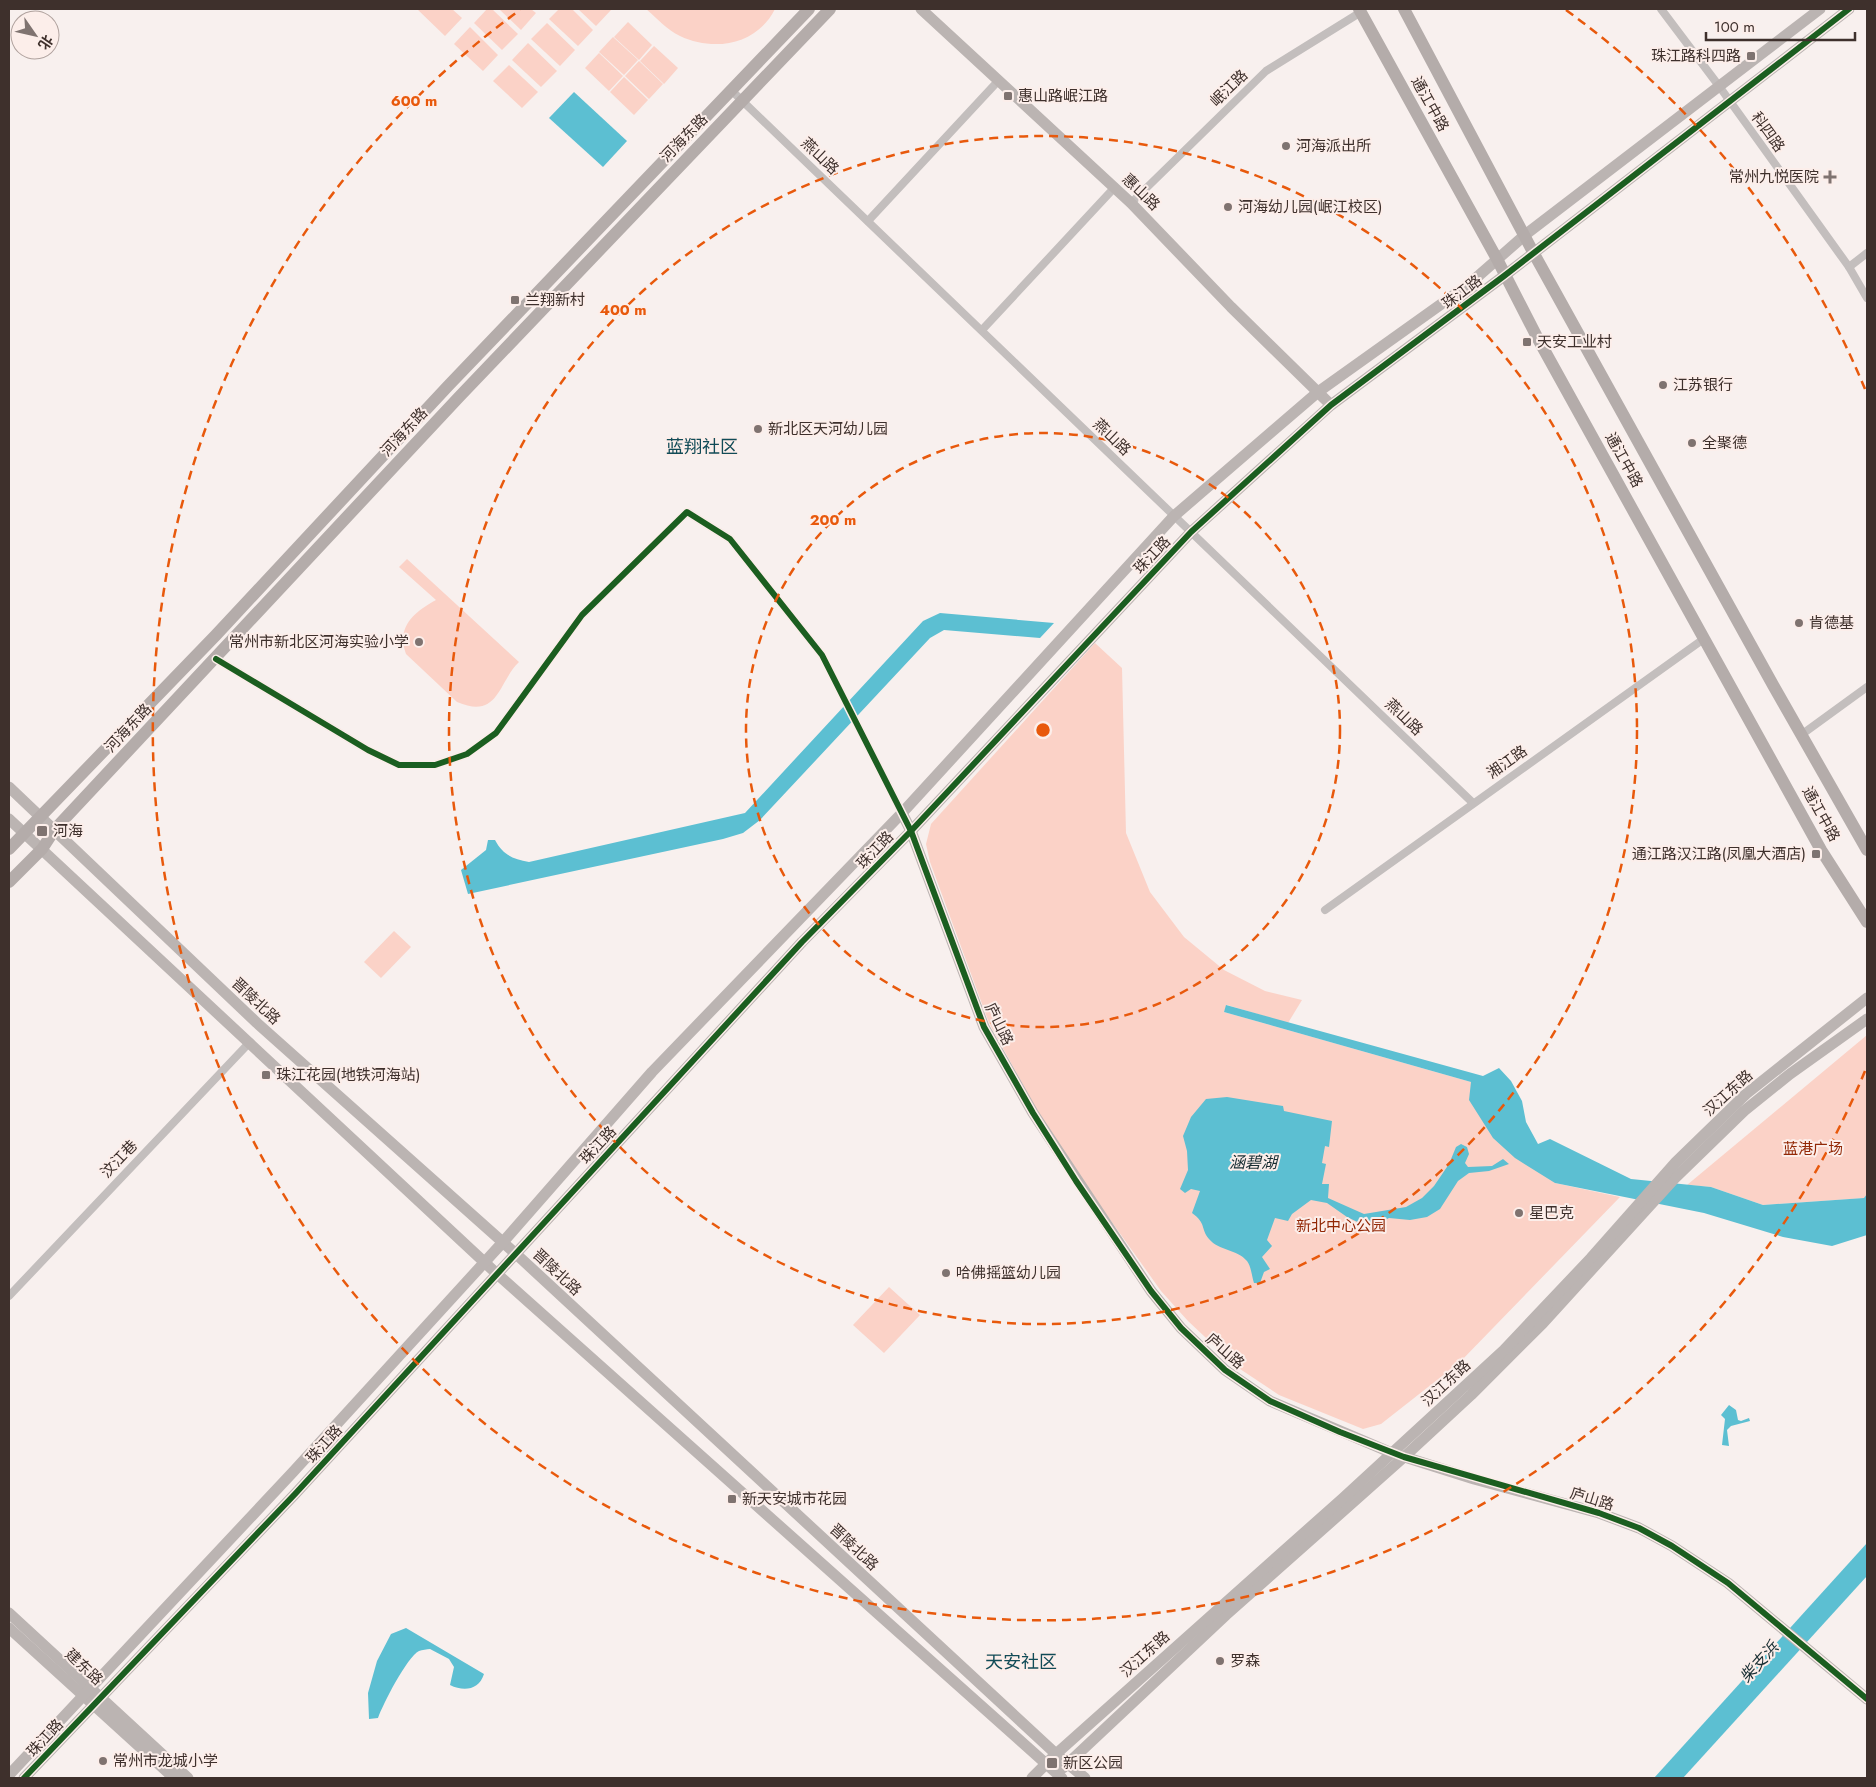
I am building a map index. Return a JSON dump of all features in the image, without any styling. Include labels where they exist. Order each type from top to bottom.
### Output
[{"type":"main road","name":"河海东路","points":[[9,849],[216,635],[441,393],[809,9]]},
{"type":"main road","name":"河海东路","points":[[9,882],[42,849],[55,829],[459,397],[830,9]]},
{"type":"main road","name":"通江中路","points":[[1404,9],[1533,252],[1801,735],[1867,850]]},
{"type":"main road","name":"通江中路","points":[[1360,10],[1497,258],[1504,276],[1821,850],[1867,922]]},
{"type":"street","name":"惠山路","points":[[921,9],[1131,202],[1231,307],[1331,405]]},
{"type":"street","name":"科四路","points":[[1660,9],[1719,86],[1849,267],[1867,298]]},
{"type":"street","name":"珠江路","points":[[9,1775],[503,1242],[652,1072],[902,813],[1174,516],[1318,392],[1468,285],[1525,235],[1820,9]]},
{"type":"street","name":"珠江路","points":[[24,1778],[304,1485],[496,1273],[802,942],[911,831],[1191,532],[1331,405],[1504,276],[1849,9]]},
{"type":"street","name":"岷江路","points":[[1131,202],[1266,71],[1360,10]]},
{"type":"street","points":[[868,221],[999,80]]},
{"type":"street","name":"燕山路","points":[[731,90],[1473,803]]},
{"type":"street","points":[[982,330],[1115,187]]},
{"type":"street","points":[[1849,267],[1867,253]]},
{"type":"street","points":[[216,659],[368,750],[399,765],[435,765],[467,754],[496,734],[582,615],[687,512],[730,539],[822,655],[902,813]]},
{"type":"street","name":"湘江路","points":[[1325,910],[1705,638]]},
{"type":"street","points":[[1801,735],[1867,687]]},
{"type":"street","name":"晋陵北路","points":[[9,787],[257,1023],[503,1242],[1056,1754],[1085,1778]]},
{"type":"street","name":"庐山路","points":[[902,813],[911,831],[984,1027],[1033,1113],[1151,1291],[1181,1328],[1225,1370],[1270,1401],[1392,1453],[1599,1513],[1639,1528],[1672,1546],[1728,1582],[1810,1649],[1867,1699]]},
{"type":"street","points":[[9,819],[496,1273],[1045,1764],[1057,1777]]},
{"type":"street","name":"汉江东路","points":[[1032,1778],[1056,1754],[1504,1350],[1591,1258],[1661,1178],[1746,1094],[1867,998]]},
{"type":"street","name":"汉江东路","points":[[1057,1777],[1068,1764],[1226,1615],[1404,1457],[1543,1323],[1675,1178],[1744,1111],[1790,1074],[1867,1019]]},
{"type":"street","name":"汶江巷","points":[[9,1296],[250,1042]]},
{"type":"street","name":"建东路","points":[[9,1614],[174,1778]]},
{"type":"street","name":"建东路","points":[[9,1628],[86,1692]]},
{"type":"street","name":"建东路","points":[[96,1702],[188,1778]]},
{"type":"green space","points":[[417,9],[452,9],[462,18],[445,36]]},
{"type":"green space","points":[[487,9],[492,9],[518,34],[502,50],[474,23]]},
{"type":"green space","points":[[499,9],[531,9],[536,13],[521,30]]},
{"type":"green space","points":[[559,9],[572,9],[593,30],[578,46],[549,19]]},
{"type":"green space","points":[[578,9],[610,9],[611,10],[596,26]]},
{"type":"green space","points":[[646,9],[775,9],[757,31],[746,38],[734,42],[707,44],[680,36],[666,27]]},
{"type":"green space","points":[[628,22],[652,45],[639,60],[614,37]]},
{"type":"green space","points":[[547,23],[575,50],[560,66],[531,39]]},
{"type":"green space","points":[[470,27],[498,55],[483,71],[454,44]]},
{"type":"green space","points":[[613,37],[638,60],[624,75],[599,52]]},
{"type":"green space","points":[[528,43],[557,71],[541,87],[512,60]]},
{"type":"green space","points":[[654,46],[678,68],[664,84],[640,61]]},
{"type":"green space","points":[[599,53],[623,76],[609,91],[585,68]]},
{"type":"green space","points":[[639,61],[663,84],[649,99],[625,76]]},
{"type":"green space","points":[[509,65],[538,92],[522,108],[493,81]]},
{"type":"green space","points":[[624,77],[648,100],[634,115],[610,92]]},
{"type":"green space","points":[[407,559],[519,662],[490,703],[481,706],[471,706],[457,702],[406,654],[403,636],[405,628],[414,615],[436,600],[399,567]]},
{"type":"green space","name":"新北中心公园","points":[[1095,643],[1122,668],[1126,833],[1150,892],[1184,937],[1224,970],[1265,991],[1302,1000],[1288,1023],[1227,1005],[1224,1012],[1471,1082],[1555,1183],[1620,1197],[1460,1362],[1381,1424],[1363,1429],[1279,1395],[1237,1367],[1188,1321],[1161,1291],[1084,1183],[1037,1110],[989,1023],[930,862],[926,844],[931,824]]},
{"type":"green space","points":[[394,931],[411,947],[381,978],[364,962]]},
{"type":"green space","name":"蓝港广场","points":[[1867,1035],[1867,1194],[1865,1198],[1763,1205],[1711,1187],[1687,1185]]},
{"type":"green space","points":[[889,1287],[920,1315],[884,1353],[853,1325]]},
{"type":"water","points":[[574,92],[627,141],[603,167],[549,118]]},
{"type":"water","points":[[940,613],[1054,623],[1040,638],[944,630],[930,638],[760,820],[743,833],[723,839],[468,894],[461,870],[486,850],[488,840],[495,840],[509,856],[529,862],[745,813],[923,621]]},
{"type":"water","points":[[1226,1005],[1483,1076],[1499,1068],[1511,1081],[1522,1101],[1526,1122],[1538,1144],[1550,1139],[1631,1179],[1711,1187],[1763,1205],[1864,1198],[1867,1194],[1867,1235],[1832,1246],[1783,1237],[1704,1213],[1555,1183],[1515,1158],[1493,1138],[1469,1100],[1471,1082],[1224,1012]]},
{"type":"water","name":"涵碧湖","points":[[1227,1097],[1283,1106],[1284,1111],[1332,1121],[1329,1147],[1325,1146],[1322,1163],[1326,1164],[1322,1184],[1329,1184],[1328,1198],[1364,1214],[1406,1207],[1422,1198],[1434,1186],[1449,1164],[1456,1147],[1461,1144],[1467,1147],[1469,1154],[1465,1163],[1468,1167],[1492,1166],[1503,1159],[1509,1164],[1489,1171],[1469,1173],[1458,1181],[1440,1209],[1427,1217],[1410,1220],[1389,1218],[1370,1228],[1347,1217],[1327,1203],[1311,1200],[1292,1214],[1288,1221],[1275,1218],[1267,1240],[1272,1246],[1262,1257],[1270,1269],[1264,1272],[1260,1283],[1254,1283],[1247,1261],[1238,1254],[1213,1243],[1206,1235],[1200,1220],[1192,1213],[1200,1191],[1191,1189],[1185,1193],[1180,1189],[1188,1170],[1187,1151],[1183,1136],[1191,1117],[1206,1099]]},
{"type":"water","points":[[1729,1405],[1736,1410],[1738,1420],[1741,1421],[1749,1418],[1750,1421],[1731,1426],[1727,1430],[1729,1446],[1722,1445],[1725,1419],[1721,1415]]},
{"type":"water","points":[[1867,1543],[1867,1576],[1683,1778],[1654,1778]]},
{"type":"water","points":[[406,1628],[484,1674],[482,1679],[475,1686],[466,1689],[450,1685],[454,1667],[449,1659],[430,1649],[419,1651],[402,1671],[378,1718],[369,1719],[368,1693],[377,1661],[391,1634]]},
{"type":"cycle path","points":[[24,1778],[295,1494],[802,942],[911,831],[1191,532],[1331,405],[1504,276],[1849,9]]},
{"type":"cycle path","points":[[216,659],[368,750],[399,765],[435,765],[467,754],[496,733],[582,615],[687,512],[730,539],[822,655],[911,831],[984,1027],[1033,1113],[1076,1181],[1151,1291],[1181,1328],[1225,1370],[1270,1401],[1340,1432],[1404,1457],[1599,1513],[1639,1528],[1672,1546],[1728,1583],[1867,1699]]},
{"type":"place","name":"珠江路科四路","points":[[1751,56]]},
{"type":"place","name":"惠山路岷江路","points":[[1008,96]]},
{"type":"place","name":"河海派出所","points":[[1286,146]]},
{"type":"place","name":"常州九悦医院","points":[[1830,177]]},
{"type":"place","name":"河海幼儿园(岷江校区)","points":[[1228,207]]},
{"type":"place","name":"兰翔新村","points":[[515,300]]},
{"type":"place","name":"天安工业村","points":[[1527,342]]},
{"type":"place","name":"江苏银行","points":[[1663,385]]},
{"type":"place","name":"新北区天河幼儿园","points":[[758,429]]},
{"type":"place","name":"全聚德","points":[[1692,443]]},
{"type":"place","name":"肯德基","points":[[1799,623]]},
{"type":"place","name":"常州市新北区河海实验小学","points":[[419,642]]},
{"type":"place","name":"河海","points":[[42,831]]},
{"type":"place","name":"通江路汉江路(凤凰大酒店)","points":[[1816,854]]},
{"type":"place","name":"珠江花园(地铁河海站)","points":[[266,1075]]},
{"type":"place","name":"星巴克","points":[[1519,1213]]},
{"type":"place","name":"哈佛摇篮幼儿园","points":[[946,1273]]},
{"type":"place","name":"新天安城市花园","points":[[732,1499]]},
{"type":"place","name":"罗森","points":[[1220,1661]]},
{"type":"place","name":"常州市龙城小学","points":[[103,1761]]},
{"type":"place","name":"新区公园","points":[[1052,1763]]},
{"type":"district","name":"蓝翔社区","points":[[702,447]]},
{"type":"district","name":"天安社区","points":[[1021,1662]]},
{"type":"water label","name":"柴支浜","points":[[1759,1662]]}]
